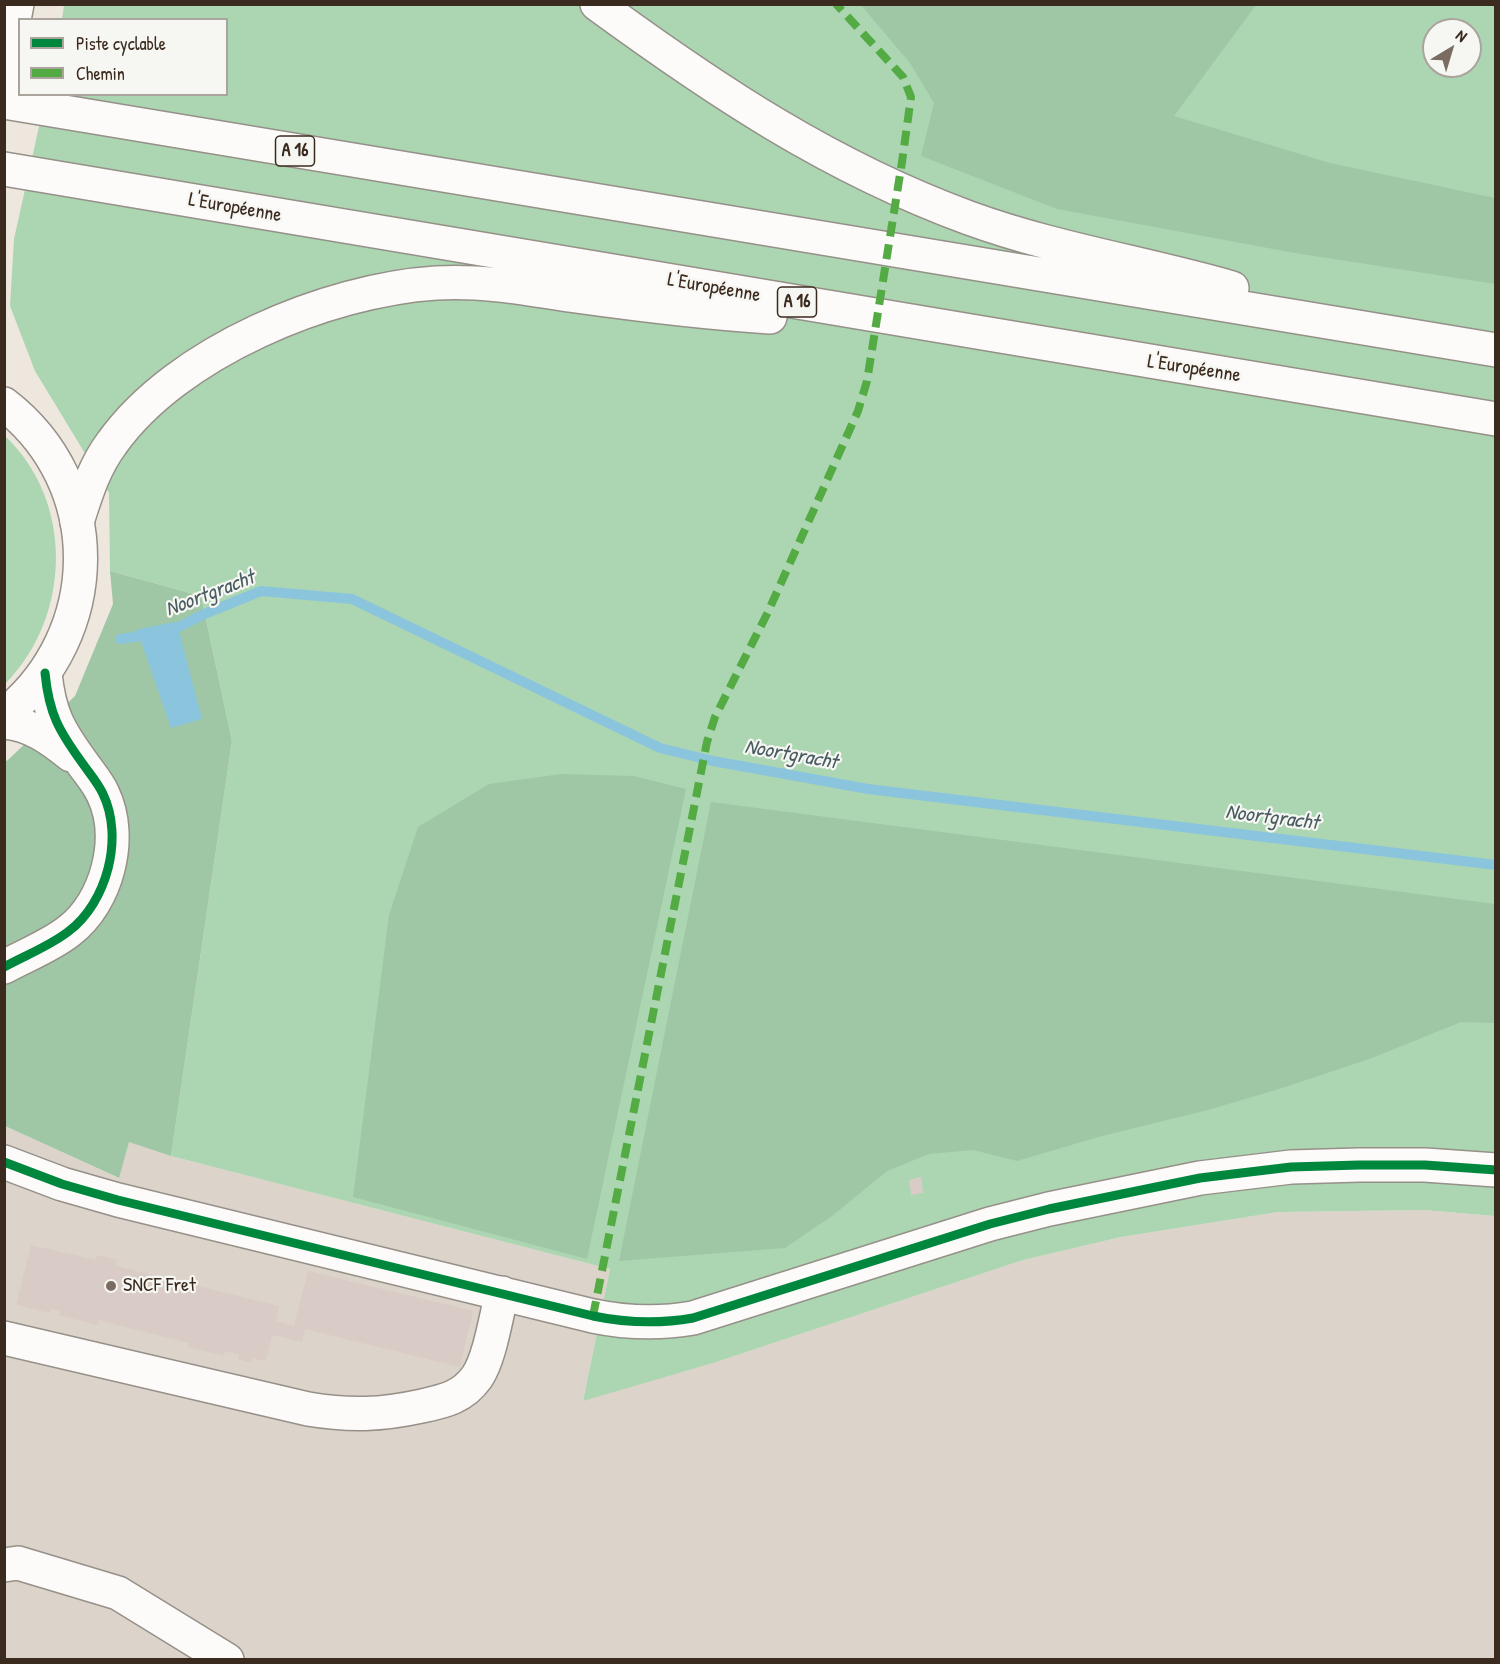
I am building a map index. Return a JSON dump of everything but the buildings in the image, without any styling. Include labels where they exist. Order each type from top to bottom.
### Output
[{"type":"main road","points":[[4,73],[17,4]]},
{"type":"main road","points":[[597,4],[681,65],[748,109],[840,162],[918,199],[1033,238],[1164,269],[1422,338]]},
{"type":"main road","points":[[4,102],[94,103],[491,184],[1496,350]]},
{"type":"main road","name":"L'Européenne","points":[[4,169],[1496,419]]},
{"type":"main road","points":[[77,522],[87,489],[110,445],[144,407],[175,382],[211,356],[247,337],[336,302],[376,292],[437,283],[457,283],[524,289],[683,310],[956,329]]},
{"type":"main road","points":[[4,715],[23,699],[45,673],[67,633],[79,590],[81,556],[77,522],[68,489],[53,458],[33,430],[9,403]]},
{"type":"main road","points":[[4,967],[68,932],[80,922],[97,896],[109,864],[111,822],[104,795],[58,728],[52,715],[45,673]]},
{"type":"main road","points":[[4,722],[27,726],[40,732],[90,773]]},
{"type":"main road","points":[[4,1162],[62,1184],[118,1200],[625,1322],[693,1318],[990,1224],[1049,1209],[1200,1179],[1291,1167],[1425,1165],[1496,1170]]},
{"type":"main road","points":[[4,1338],[308,1409],[352,1415],[384,1414],[448,1400],[470,1386],[483,1367],[502,1293]]},
{"type":"main road","points":[[4,1565],[18,1563],[118,1593],[227,1659]]},
{"type":"shaded area","points":[[5,1126],[118,1178],[129,1141],[171,1156],[610,1269],[583,1400],[713,1363],[1023,1260],[1121,1237],[1278,1212],[1424,1210],[1495,1216],[1495,1659],[5,1660]]},
{"type":"green space","points":[[64,5],[1495,5],[1495,1216],[1424,1210],[1278,1212],[1121,1237],[1023,1260],[713,1363],[583,1401],[610,1269],[171,1156],[232,741],[201,596],[110,571],[109,493],[35,371],[10,306],[14,239],[46,96],[228,96],[228,18],[62,18]]},
{"type":"green space","points":[[861,5],[1256,5],[1174,116],[1330,163],[1495,198],[1495,284],[1295,253],[1057,209],[921,156],[934,103],[910,63]]},
{"type":"green space","points":[[5,436],[28,463],[44,493],[53,526],[56,560],[52,594],[43,627],[27,657],[5,684]]},
{"type":"green space","points":[[110,571],[201,596],[232,741],[171,1156],[129,1142],[119,1178],[5,1126],[5,762],[75,696],[113,604]]},
{"type":"green space","points":[[561,774],[634,776],[686,789],[587,1259],[353,1197],[389,915],[418,827],[489,784]]},
{"type":"green space","points":[[711,802],[1495,904],[1495,1023],[1461,1022],[1372,1058],[1279,1089],[1017,1161],[973,1150],[929,1154],[887,1171],[832,1216],[785,1248],[619,1261]]},
{"type":"water","points":[[174,622],[178,627],[202,719],[171,728],[135,630]]},
{"type":"waterway","name":"Noortgracht","points":[[120,639],[169,632],[202,615],[261,591],[352,599],[660,748],[713,761],[868,789],[1496,865]]},
{"type":"marked path","points":[[593,1316],[707,742],[715,717],[768,612],[858,411],[867,381],[911,97],[903,77],[836,4]]},
{"type":"cycle path","points":[[4,967],[54,941],[82,919],[102,887],[111,849],[112,830],[103,794],[68,742],[52,711],[45,673]]},
{"type":"cycle path","points":[[4,1162],[62,1184],[118,1200],[593,1316],[643,1322],[693,1318],[990,1224],[1049,1209],[1200,1178],[1291,1167],[1359,1165],[1425,1165],[1496,1170]]},
{"type":"place","name":"SNCF Fret","points":[[111,1286]]}]
